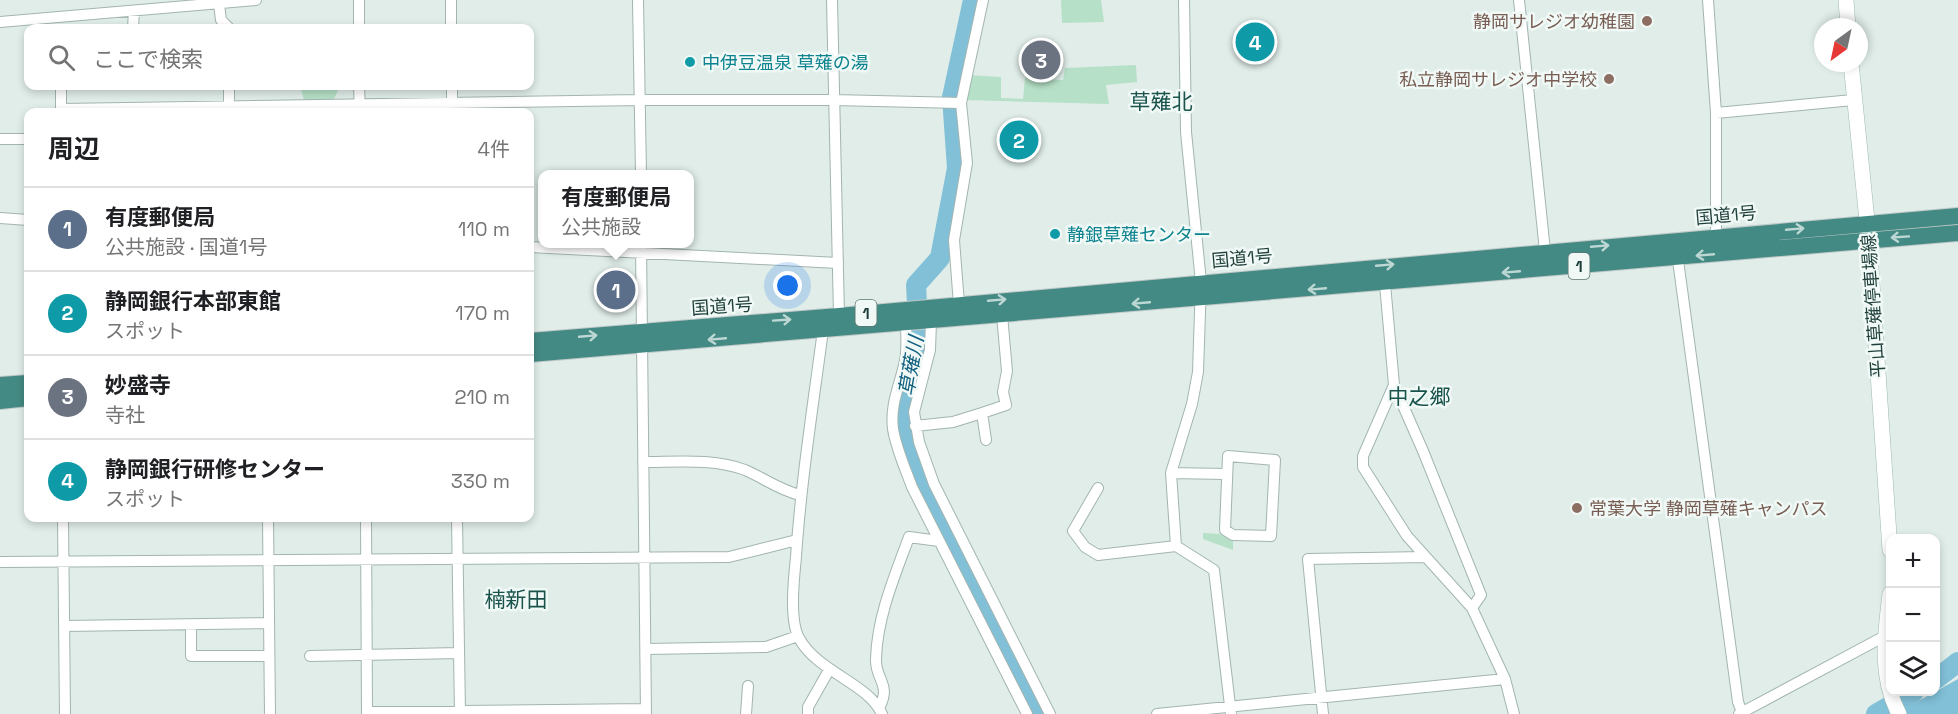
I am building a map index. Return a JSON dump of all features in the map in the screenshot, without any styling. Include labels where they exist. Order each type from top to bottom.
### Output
[{"type":"highway","name":"国道1号","points":[[534,341],[823,330],[1002,315],[1545,251],[1958,216]]},
{"type":"highway","name":"国道1号","points":[[534,353],[642,338],[959,304],[1201,290],[1384,284],[1958,233]]},
{"type":"highway","points":[[0,385],[24,383]]},
{"type":"highway","points":[[0,400],[24,398]]},
{"type":"main road","points":[[1846,0],[1847,18]]},
{"type":"main road","name":"平山草薙停車場線","points":[[1851,72],[1869,240],[1889,534]]},
{"type":"main road","points":[[1886,628],[1886,682],[1899,714]]},
{"type":"street","points":[[0,22],[60,23],[134,11],[256,0]]},
{"type":"street","points":[[359,0],[359,24]]},
{"type":"street","points":[[451,0],[451,24]]},
{"type":"street","points":[[638,0],[640,170]]},
{"type":"street","points":[[832,0],[839,316],[823,330],[800,495],[793,589],[798,636],[807,650],[829,670],[875,701],[881,711]]},
{"type":"street","points":[[959,304],[954,240],[967,163],[961,103],[982,0]]},
{"type":"street","points":[[1176,546],[1171,473],[1192,404],[1198,372],[1201,290],[1186,132],[1184,0]]},
{"type":"street","points":[[1519,0],[1545,251]]},
{"type":"street","points":[[1708,0],[1716,113],[1716,236]]},
{"type":"street","points":[[219,4],[221,20],[225,24]]},
{"type":"street","points":[[133,24],[134,11]]},
{"type":"street","points":[[61,90],[61,108]]},
{"type":"street","points":[[230,90],[234,108],[452,108],[640,100],[833,100],[961,103]]},
{"type":"street","points":[[359,90],[360,108]]},
{"type":"street","points":[[452,90],[452,108]]},
{"type":"street","points":[[1716,113],[1853,100]]},
{"type":"street","points":[[0,139],[24,139]]},
{"type":"street","points":[[0,218],[24,220]]},
{"type":"street","points":[[1675,240],[1741,713],[1885,636]]},
{"type":"street","points":[[366,522],[367,713],[646,712],[641,248],[838,263]]},
{"type":"street","points":[[1384,284],[1394,385],[1424,451],[1481,595],[1472,608]]},
{"type":"street","points":[[915,426],[953,422],[1006,405],[1003,392],[1007,371],[1002,315]]},
{"type":"street","points":[[931,321],[930,350],[915,400],[915,426],[928,470],[1050,714]]},
{"type":"street","points":[[906,323],[906,352],[894,396],[893,429],[912,487],[1027,714]]},
{"type":"street","points":[[1394,385],[1363,456],[1363,467],[1394,518],[1425,557],[1472,608],[1505,679],[1514,714]]},
{"type":"street","points":[[982,413],[986,440]]},
{"type":"street","points":[[1228,456],[1275,460],[1271,536],[1233,535],[1224,531],[1226,474],[1228,456]]},
{"type":"street","points":[[643,462],[707,462],[729,465],[746,471],[782,491],[800,495]]},
{"type":"street","points":[[1171,473],[1226,474]]},
{"type":"street","points":[[1098,488],[1073,531],[1085,547],[1106,556],[1176,546],[1214,570],[1231,710]]},
{"type":"street","points":[[63,522],[65,714]]},
{"type":"street","points":[[268,522],[270,714]]},
{"type":"street","points":[[457,522],[460,713]]},
{"type":"street","points":[[881,711],[885,690],[876,662],[879,633],[895,574],[909,537],[939,541]]},
{"type":"street","points":[[0,562],[729,557],[797,540]]},
{"type":"street","points":[[1323,714],[1308,560],[1425,557]]},
{"type":"street","points":[[961,585],[979,576]]},
{"type":"street","points":[[64,626],[269,623]]},
{"type":"street","points":[[191,625],[191,656],[269,656]]},
{"type":"street","points":[[646,649],[766,647],[798,636]]},
{"type":"street","points":[[310,656],[459,653]]},
{"type":"street","points":[[808,714],[808,707],[829,670]]},
{"type":"street","points":[[1158,714],[1231,710],[1322,696],[1505,679]]},
{"type":"street","points":[[746,714],[748,686]]},
{"type":"green space","points":[[1061,0],[1101,0],[1104,22],[1062,23]]},
{"type":"green space","points":[[1136,65],[1137,82],[1106,85],[1109,104],[965,100],[968,75],[1001,77],[1001,98],[1023,99],[1025,78],[1063,80],[1065,68]]},
{"type":"green space","points":[[301,90],[338,90],[333,101],[304,100]]},
{"type":"green space","points":[[1203,533],[1220,534],[1233,540],[1233,550],[1203,539]]},
{"type":"water","points":[[1958,679],[1958,714],[1895,714],[1927,696],[1940,696],[1940,689]]},
{"type":"waterway","name":"草薙川","points":[[973,0],[952,97],[957,168],[940,258],[916,285],[919,337],[915,363],[905,398],[905,433],[925,489],[1039,714]]},
{"type":"waterway","points":[[1940,676],[1958,662]]},
{"type":"waterway","points":[[1876,714],[1907,696]]},
{"type":"place","name":"静岡サレジオ幼稚園","points":[[1647,21]]},
{"type":"place","name":"静岡銀行研修センター","points":[[1255,42]]},
{"type":"place","name":"妙盛寺","points":[[1041,60]]},
{"type":"place","name":"中伊豆温泉 草薙の湯","points":[[690,62]]},
{"type":"place","name":"私立静岡サレジオ中学校","points":[[1609,79]]},
{"type":"place","name":"静岡銀行本部東館","points":[[1019,140]]},
{"type":"place","name":"静銀草薙センター","points":[[1055,234]]},
{"type":"place","name":"有度郵便局","points":[[616,290]]},
{"type":"place","name":"常葉大学 静岡草薙キャンパス","points":[[1577,508]]},
{"type":"district","name":"草薙北","points":[[1161,101]]},
{"type":"district","name":"中之郷","points":[[1419,396]]},
{"type":"district","name":"楠新田","points":[[516,599]]}]
